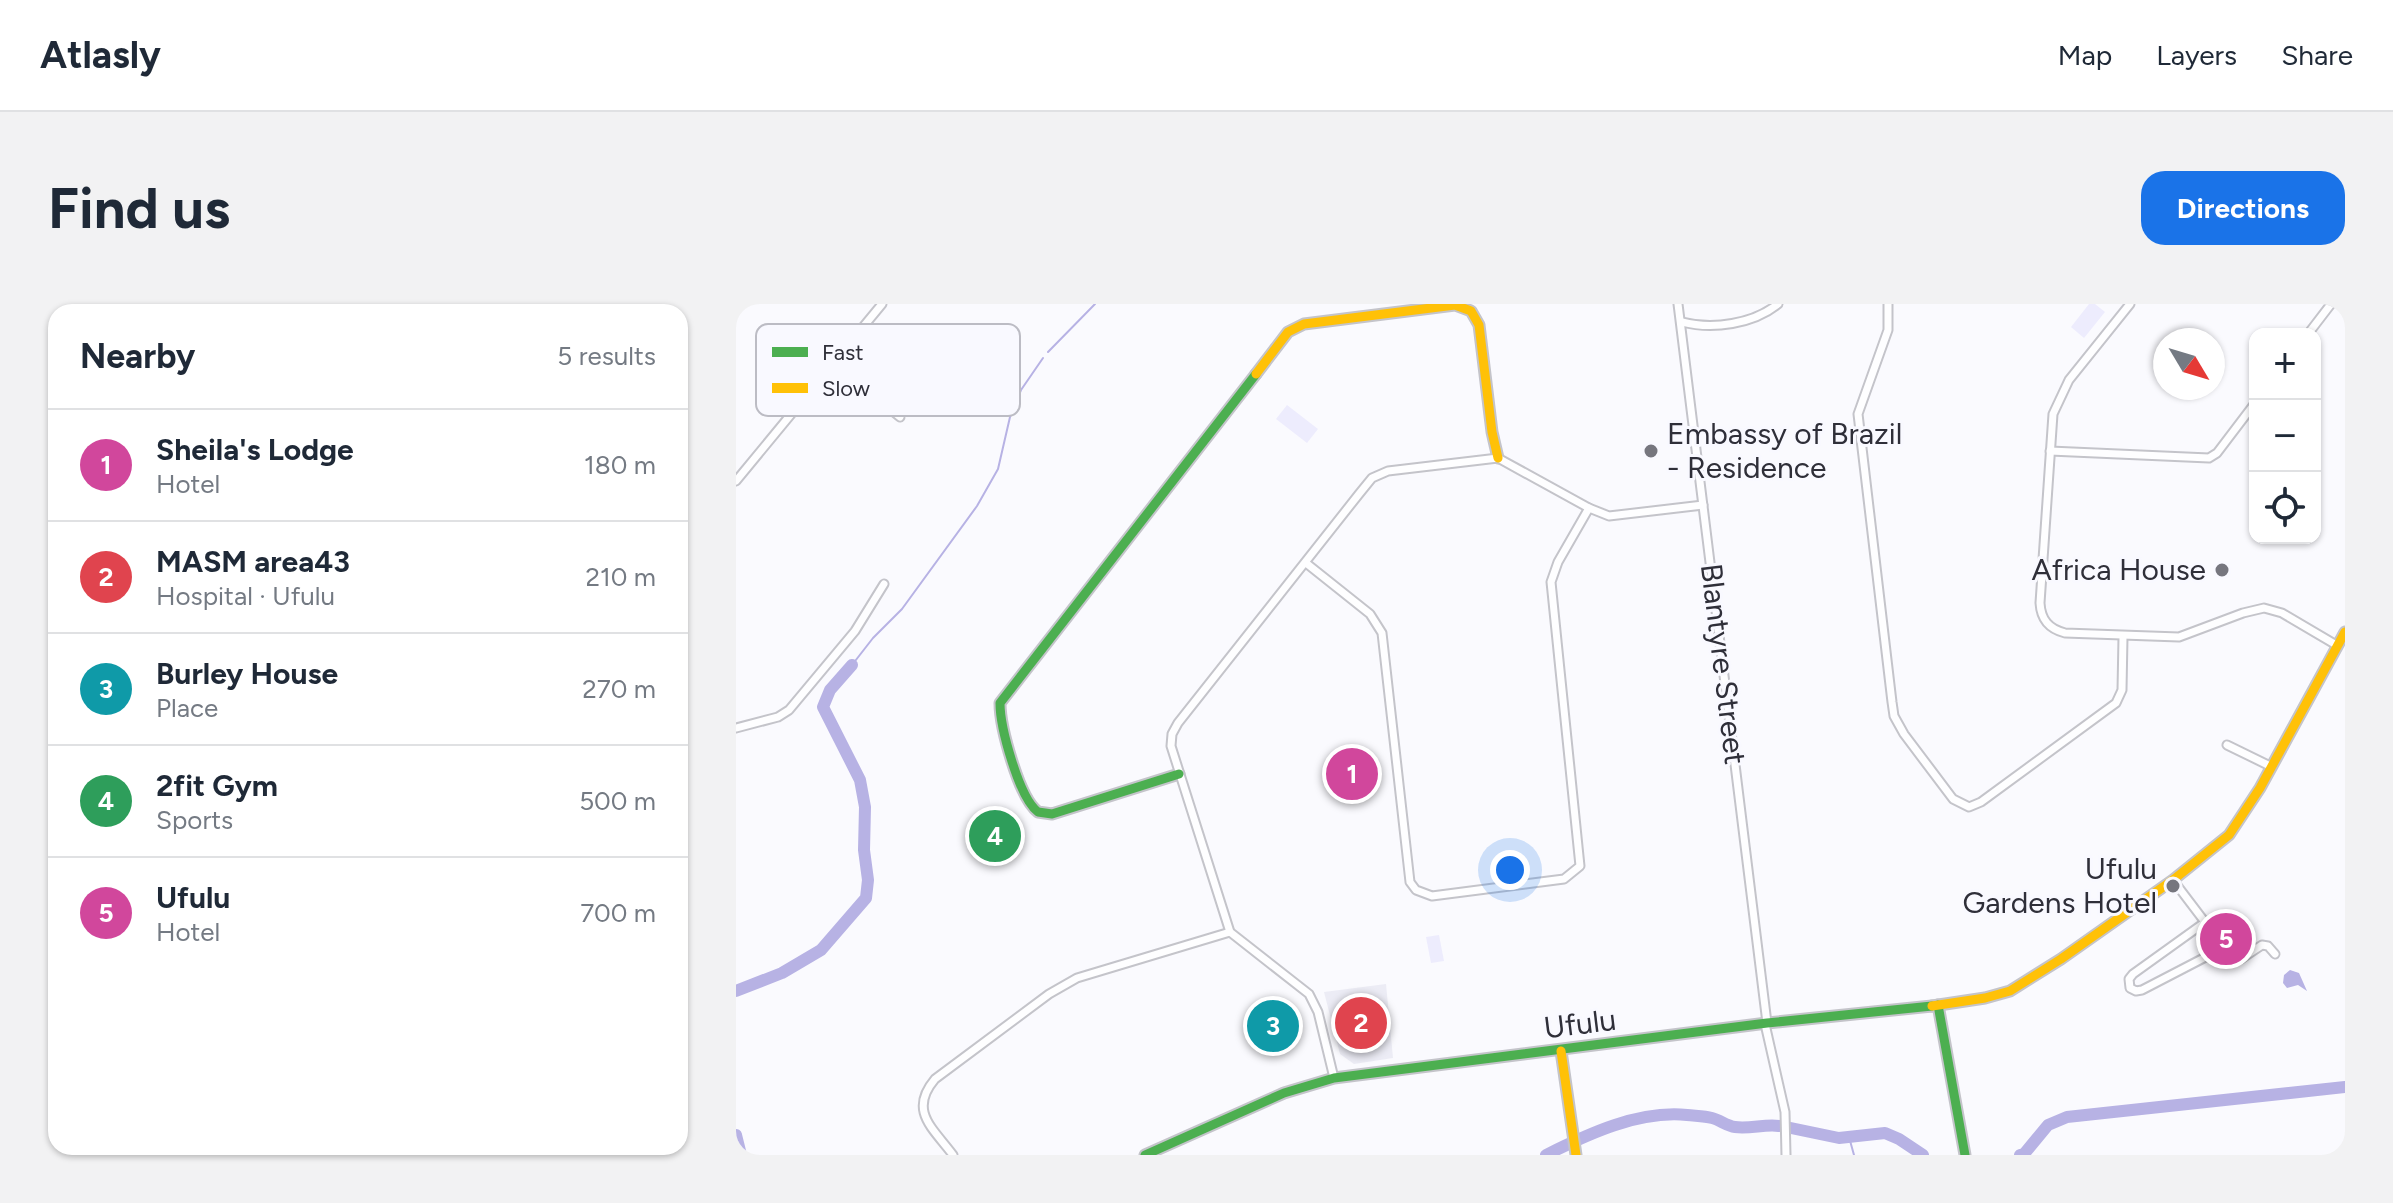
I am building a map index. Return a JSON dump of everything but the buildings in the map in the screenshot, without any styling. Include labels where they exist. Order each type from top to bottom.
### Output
[{"type":"street","points":[[865,324],[882,304]]},
{"type":"street","name":"Blantyre Street","points":[[1678,304],[1766,1024],[1785,1112],[1786,1155]]},
{"type":"street","points":[[1682,322],[1726,325],[1764,315],[1778,304]]},
{"type":"street","points":[[1888,304],[1888,330],[1860,403],[1858,424],[1893,711],[1904,734],[1953,799],[1962,806],[1975,806],[2116,703],[2122,690],[2123,637]]},
{"type":"street","points":[[2130,304],[2062,391],[2053,414],[2042,615],[2047,624],[2060,632],[2179,637],[2264,608],[2282,613],[2338,646]]},
{"type":"street","points":[[2313,328],[2331,304]]},
{"type":"street","points":[[1179,774],[1052,814],[1038,812],[1030,806],[1025,796],[1000,718],[1000,703],[1288,332],[1304,324],[1455,305],[1471,311],[1479,325],[1498,458]]},
{"type":"street","points":[[2050,451],[2209,458],[2217,453],[2249,411]]},
{"type":"street","points":[[736,481],[789,416]]},
{"type":"street","points":[[1334,1078],[1318,1012],[1309,994],[1230,932],[1179,774],[1171,740],[1178,723],[1366,484],[1379,474],[1498,458],[1609,516],[1703,505]]},
{"type":"street","points":[[1306,563],[1370,614],[1382,633],[1410,882],[1416,890],[1432,896],[1564,879],[1575,873],[1580,861],[1551,582],[1562,554],[1589,508]]},
{"type":"street","points":[[736,728],[778,717],[789,710],[855,631],[884,584]]},
{"type":"street","name":"Ufulu","points":[[1145,1155],[1284,1093],[1334,1078],[1938,1005],[2010,991],[2173,880],[2229,835],[2272,767],[2345,632]]},
{"type":"street","points":[[2227,745],[2272,767]]},
{"type":"street","points":[[2173,880],[2236,961],[2262,945],[2268,946],[2275,954]]},
{"type":"street","points":[[2204,923],[2130,976],[2130,988],[2142,990],[2223,948]]},
{"type":"street","points":[[953,1155],[924,1118],[922,1110],[926,1091],[935,1079],[1049,994],[1077,978],[1230,932]]},
{"type":"street","points":[[1938,1005],[1965,1155]]},
{"type":"street","points":[[1561,1051],[1576,1154]]},
{"type":"shaded area","points":[[2089,304],[2095,304],[2105,312],[2084,338],[2071,327]]},
{"type":"shaded area","points":[[1287,405],[1318,429],[1307,443],[1276,419]]},
{"type":"shaded area","points":[[1439,935],[1444,961],[1431,963],[1426,937]]},
{"type":"shaded area","points":[[2290,970],[2299,973],[2307,991],[2298,985],[2287,988],[2283,983],[2284,975]]},
{"type":"shaded area","points":[[1386,984],[1393,1058],[1354,1064],[1340,1054],[1324,992]]},
{"type":"waterway","points":[[1048,352],[1095,304]]},
{"type":"waterway","points":[[1020,392],[1043,358]]},
{"type":"waterway","points":[[852,665],[902,609],[977,506],[998,469],[1010,416]]},
{"type":"waterway","points":[[736,991],[782,973],[821,950],[866,898],[865,807],[860,780],[823,707],[830,690],[852,665]]},
{"type":"waterway","points":[[2020,1155],[2048,1125],[2067,1117],[2345,1087]]},
{"type":"waterway","points":[[1546,1155],[1614,1125],[1651,1116],[1706,1117],[1741,1127],[1779,1126]]},
{"type":"waterway","points":[[1786,1127],[1839,1138],[1885,1133],[1923,1155]]},
{"type":"waterway","points":[[736,1135],[741,1155]]},
{"type":"waterway","points":[[1849,1137],[1854,1155]]},
{"type":"traffic: fast","points":[[1179,774],[1052,814],[1038,812],[1024,792],[1012,761],[1000,703],[1256,374]]},
{"type":"traffic: fast","points":[[1938,1005],[1965,1155]]},
{"type":"traffic: fast","points":[[1145,1155],[1284,1093],[1334,1078],[1767,1023],[1932,1006]]},
{"type":"traffic: slow","points":[[1256,374],[1288,332],[1304,324],[1455,305],[1471,311],[1479,325],[1498,458]]},
{"type":"traffic: slow","points":[[1932,1006],[2010,991],[2173,880],[2229,835],[2260,788],[2345,632]]},
{"type":"traffic: slow","points":[[1561,1051],[1576,1155]]},
{"type":"place","name":"Embassy of Brazil - Residence","points":[[1651,451]]},
{"type":"place","name":"Africa House","points":[[2222,570]]},
{"type":"place","name":"Sheila's Lodge","points":[[1352,774]]},
{"type":"place","name":"2fit Gym","points":[[995,836]]},
{"type":"place","name":"Ufulu Gardens Hotel","points":[[2173,886]]},
{"type":"place","name":"Ufulu","points":[[2226,939]]},
{"type":"place","name":"MASM area43","points":[[1361,1023]]},
{"type":"place","name":"Burley House","points":[[1273,1026]]}]
